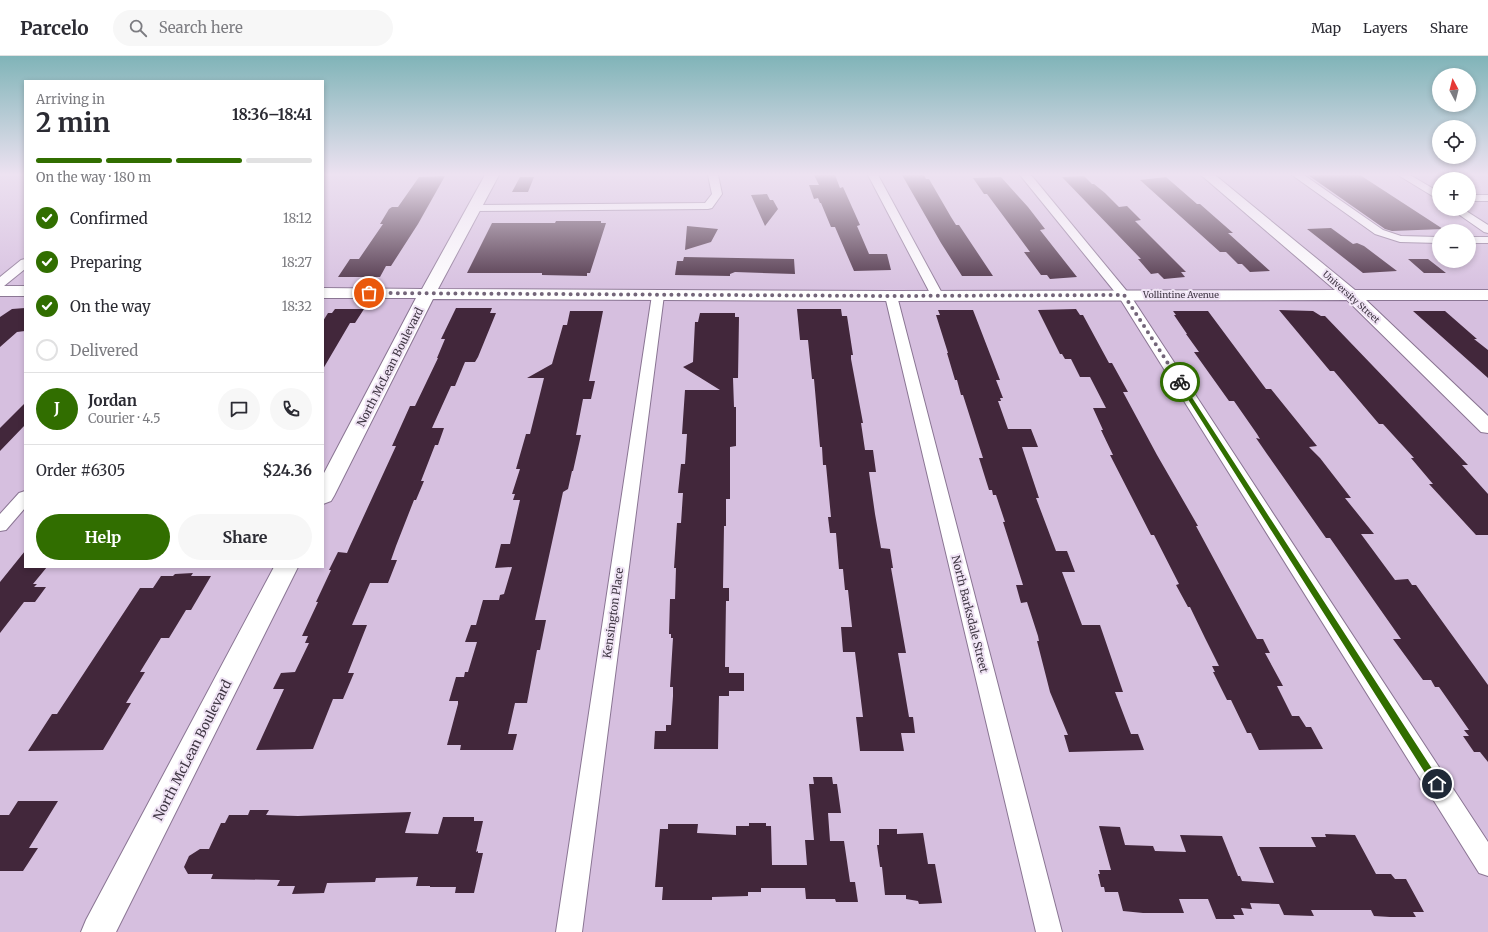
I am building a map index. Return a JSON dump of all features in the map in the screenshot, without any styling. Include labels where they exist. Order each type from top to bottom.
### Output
[{"type":"street","name":"North McLean Boulevard","points":[[324,494],[427,294],[470,216]]},
{"type":"street","points":[[895,216],[937,295]]},
{"type":"street","points":[[1058,216],[1124,295],[1488,864]]},
{"type":"street","name":"University Street","points":[[1255,216],[1351,295],[1488,428]]},
{"type":"street","points":[[1355,216],[1378,232],[1400,239],[1432,240]]},
{"type":"street","points":[[1467,216],[1488,230]]},
{"type":"street","points":[[1476,240],[1488,240]]},
{"type":"street","points":[[0,283],[24,264]]},
{"type":"street","points":[[0,291],[24,291]]},
{"type":"street","name":"Vollintine Avenue","points":[[324,293],[891,296],[1488,295]]},
{"type":"street","name":"Kensington Place","points":[[569,932],[658,295]]},
{"type":"street","name":"North Barksdale Street","points":[[891,296],[1049,932]]},
{"type":"street","points":[[0,524],[24,498]]},
{"type":"street","name":"North McLean Boulevard","points":[[98,932],[285,568]]},
{"type":"building","points":[[385,216],[423,216],[391,266],[386,266],[380,277],[338,277],[350,259],[359,259],[383,224],[380,224]]},
{"type":"building","points":[[760,216],[773,216],[765,226]]},
{"type":"building","points":[[826,216],[856,216],[860,225],[857,226],[869,254],[887,254],[891,270],[854,271],[835,227],[831,227]]},
{"type":"building","points":[[925,216],[951,216],[956,225],[959,225],[993,276],[962,276]]},
{"type":"building","points":[[1003,216],[1035,216],[1045,229],[1040,230],[1077,277],[1050,279],[1047,275],[1041,275],[1024,252],[1030,252]]},
{"type":"building","points":[[1099,216],[1137,216],[1141,220],[1135,221],[1186,272],[1181,272],[1185,277],[1164,279],[1158,273],[1151,274],[1138,259],[1141,259]]},
{"type":"building","points":[[1180,216],[1214,216],[1233,233],[1228,233],[1270,271],[1250,272],[1242,264],[1238,264],[1226,252],[1220,252]]},
{"type":"building","points":[[1366,216],[1423,216],[1435,224],[1432,224],[1432,229],[1392,231],[1385,229]]},
{"type":"building","points":[[556,221],[601,221],[601,223],[606,223],[590,273],[587,273],[587,276],[542,275],[542,273],[467,273],[492,223],[555,223]]},
{"type":"building","points":[[687,226],[718,229],[711,242],[685,250]]},
{"type":"building","points":[[1331,228],[1353,244],[1357,243],[1364,246],[1397,271],[1363,273],[1307,229]]},
{"type":"building","points":[[684,257],[794,259],[795,274],[735,272],[730,274],[730,276],[675,275],[677,261],[683,261]]},
{"type":"building","points":[[1408,259],[1428,259],[1432,262],[1432,268],[1440,268],[1446,273],[1424,273]]},
{"type":"building","points":[[24,308],[24,331],[17,332],[0,347],[0,317],[12,309]]},
{"type":"building","points":[[456,308],[492,308],[490,313],[496,313],[478,357],[475,362],[465,362],[455,386],[451,386],[432,428],[444,428],[438,445],[435,445],[421,481],[424,481],[416,500],[414,500],[396,546],[391,560],[397,560],[388,583],[370,583],[352,625],[367,625],[348,673],[354,673],[343,699],[333,699],[313,749],[256,750],[284,689],[273,689],[281,673],[295,672],[309,643],[305,643],[308,636],[302,636],[331,570],[329,570],[338,552],[347,553],[396,446],[392,446],[410,406],[415,406],[438,358],[445,339],[441,339]]},
{"type":"building","points":[[335,309],[364,309],[355,323],[350,323],[324,367],[324,319],[328,313],[332,313]]},
{"type":"building","points":[[797,309],[841,309],[842,316],[847,316],[853,355],[851,355],[851,359],[863,423],[861,423],[865,450],[873,450],[876,472],[869,472],[875,514],[881,548],[890,549],[893,568],[891,568],[906,653],[898,653],[909,717],[913,717],[915,733],[901,733],[904,751],[860,751],[856,717],[863,717],[855,652],[843,652],[841,627],[852,627],[848,590],[845,590],[843,569],[839,569],[836,533],[830,533],[828,517],[831,517],[826,465],[823,465],[822,447],[820,447],[814,379],[812,379],[808,340],[800,340]]},
{"type":"building","points":[[1076,309],[1080,315],[1083,315],[1109,363],[1112,363],[1128,392],[1123,392],[1198,526],[1196,526],[1257,639],[1263,639],[1270,653],[1265,653],[1283,686],[1277,686],[1292,716],[1299,716],[1306,727],[1311,727],[1323,749],[1259,750],[1251,733],[1247,733],[1231,700],[1227,700],[1213,672],[1215,672],[1212,666],[1219,666],[1190,607],[1188,607],[1176,585],[1179,584],[1154,535],[1151,535],[1110,455],[1113,455],[1101,430],[1103,430],[1093,408],[1106,408],[1090,377],[1080,377],[1071,359],[1065,359],[1062,354],[1060,354],[1038,310]]},
{"type":"building","points":[[938,310],[973,310],[1000,380],[996,380],[1003,398],[1000,398],[1001,401],[998,401],[1008,429],[1031,429],[1038,447],[1022,447],[1039,498],[1036,498],[1056,551],[1067,551],[1075,572],[1062,572],[1082,625],[1100,625],[1123,692],[1115,692],[1131,734],[1138,734],[1144,750],[1069,752],[1064,735],[1068,735],[1050,692],[1037,641],[1039,641],[1038,636],[1027,602],[1021,603],[1016,585],[1023,585],[1003,522],[1005,522],[996,495],[993,495],[992,490],[989,490],[979,458],[983,458],[963,395],[961,395],[957,380],[955,380],[936,315],[940,315]]},
{"type":"building","points":[[1279,310],[1313,311],[1321,316],[1325,316],[1468,465],[1462,465],[1488,494],[1488,535],[1476,535],[1429,484],[1433,484],[1411,458],[1414,458],[1383,424],[1379,424],[1334,371],[1330,371]]},
{"type":"building","points":[[570,311],[603,311],[589,381],[595,381],[591,399],[583,399],[576,435],[581,435],[568,489],[563,492],[535,620],[546,620],[540,650],[537,650],[527,703],[515,703],[508,734],[517,734],[513,750],[460,750],[461,745],[447,745],[458,704],[458,701],[449,701],[456,677],[464,677],[465,672],[468,672],[477,642],[465,642],[471,625],[476,625],[483,600],[499,600],[500,595],[504,594],[512,567],[495,568],[501,544],[510,544],[520,500],[513,500],[515,494],[512,494],[520,469],[516,469],[526,434],[530,434],[544,378],[527,378],[552,364],[563,325],[567,325]]},
{"type":"building","points":[[1173,311],[1208,311],[1266,389],[1271,389],[1317,446],[1309,447],[1320,458],[1351,498],[1345,498],[1374,534],[1361,534],[1395,580],[1408,579],[1412,585],[1416,585],[1488,685],[1488,762],[1480,752],[1474,752],[1463,736],[1469,736],[1464,730],[1469,730],[1439,687],[1435,687],[1431,680],[1423,680],[1393,639],[1401,639],[1330,538],[1326,538],[1267,454],[1256,438],[1260,439],[1257,434],[1234,401],[1229,401],[1194,352],[1199,352],[1186,334]]},
{"type":"building","points":[[1413,311],[1445,311],[1477,339],[1474,339],[1488,350],[1488,378]]},
{"type":"building","points":[[700,313],[735,313],[735,317],[739,317],[738,378],[733,378],[734,407],[736,407],[736,446],[730,447],[730,499],[726,499],[723,588],[729,588],[729,601],[726,601],[725,667],[729,667],[729,673],[744,673],[744,691],[729,691],[729,696],[719,696],[718,749],[654,749],[655,731],[666,731],[666,725],[671,725],[673,687],[670,687],[673,638],[671,638],[671,634],[669,634],[670,599],[675,599],[676,568],[674,568],[677,523],[681,523],[683,493],[678,493],[681,464],[685,464],[687,434],[682,434],[685,390],[720,390],[683,367],[693,362],[695,322],[698,322]]},
{"type":"building","points":[[24,404],[24,426],[0,451],[0,428]]},
{"type":"building","points":[[24,552],[24,568],[46,568],[33,584],[37,584],[34,587],[46,587],[35,602],[24,602],[0,633],[0,582]]},
{"type":"building","points":[[193,573],[191,576],[211,576],[191,610],[186,610],[169,638],[161,638],[140,672],[145,672],[126,703],[131,703],[103,750],[28,751],[52,714],[57,714],[140,588],[153,588],[161,576]]},
{"type":"building","points":[[813,777],[832,777],[833,784],[837,784],[841,813],[828,813],[830,841],[844,841],[850,882],[855,882],[858,902],[836,902],[835,899],[806,899],[805,888],[761,888],[761,892],[748,892],[748,896],[712,897],[712,900],[662,900],[663,887],[655,887],[660,829],[668,829],[668,824],[698,824],[697,833],[736,835],[736,826],[749,826],[749,823],[766,823],[766,826],[771,826],[772,865],[807,865],[805,840],[814,840],[809,784],[814,784]]},
{"type":"building","points":[[18,801],[58,801],[29,848],[38,848],[23,871],[0,871],[0,815],[9,815]]},
{"type":"building","points":[[250,810],[269,810],[266,815],[298,816],[411,812],[405,833],[438,834],[443,817],[474,817],[474,821],[483,821],[476,852],[478,851],[478,853],[483,853],[474,893],[455,893],[456,887],[416,886],[418,877],[376,878],[375,882],[327,883],[324,893],[292,894],[295,886],[277,886],[280,880],[211,879],[213,874],[188,874],[184,867],[189,856],[200,849],[209,849],[221,823],[225,823],[229,815],[248,815]]},
{"type":"building","points":[[1099,826],[1120,827],[1125,845],[1153,846],[1155,851],[1186,852],[1180,835],[1222,836],[1238,876],[1240,876],[1242,881],[1274,883],[1259,847],[1316,847],[1311,837],[1326,837],[1325,834],[1355,835],[1376,874],[1391,874],[1395,879],[1406,879],[1424,912],[1413,912],[1416,917],[1374,916],[1371,910],[1311,910],[1314,916],[1284,915],[1279,904],[1250,903],[1252,909],[1241,908],[1244,915],[1233,915],[1235,919],[1216,919],[1208,899],[1179,899],[1184,913],[1143,913],[1123,911],[1118,892],[1105,892],[1104,887],[1101,887],[1098,874],[1100,874],[1099,870],[1111,870]]},
{"type":"building","points":[[879,829],[897,829],[897,834],[923,833],[928,864],[935,864],[942,903],[919,904],[918,901],[906,899],[906,895],[885,895],[882,867],[880,867],[877,845],[879,845]]},
{"type":"way so far","points":[[369,293],[891,296],[1124,295],[1180,382]]},
{"type":"route","points":[[1180,382],[1437,784]]}]
